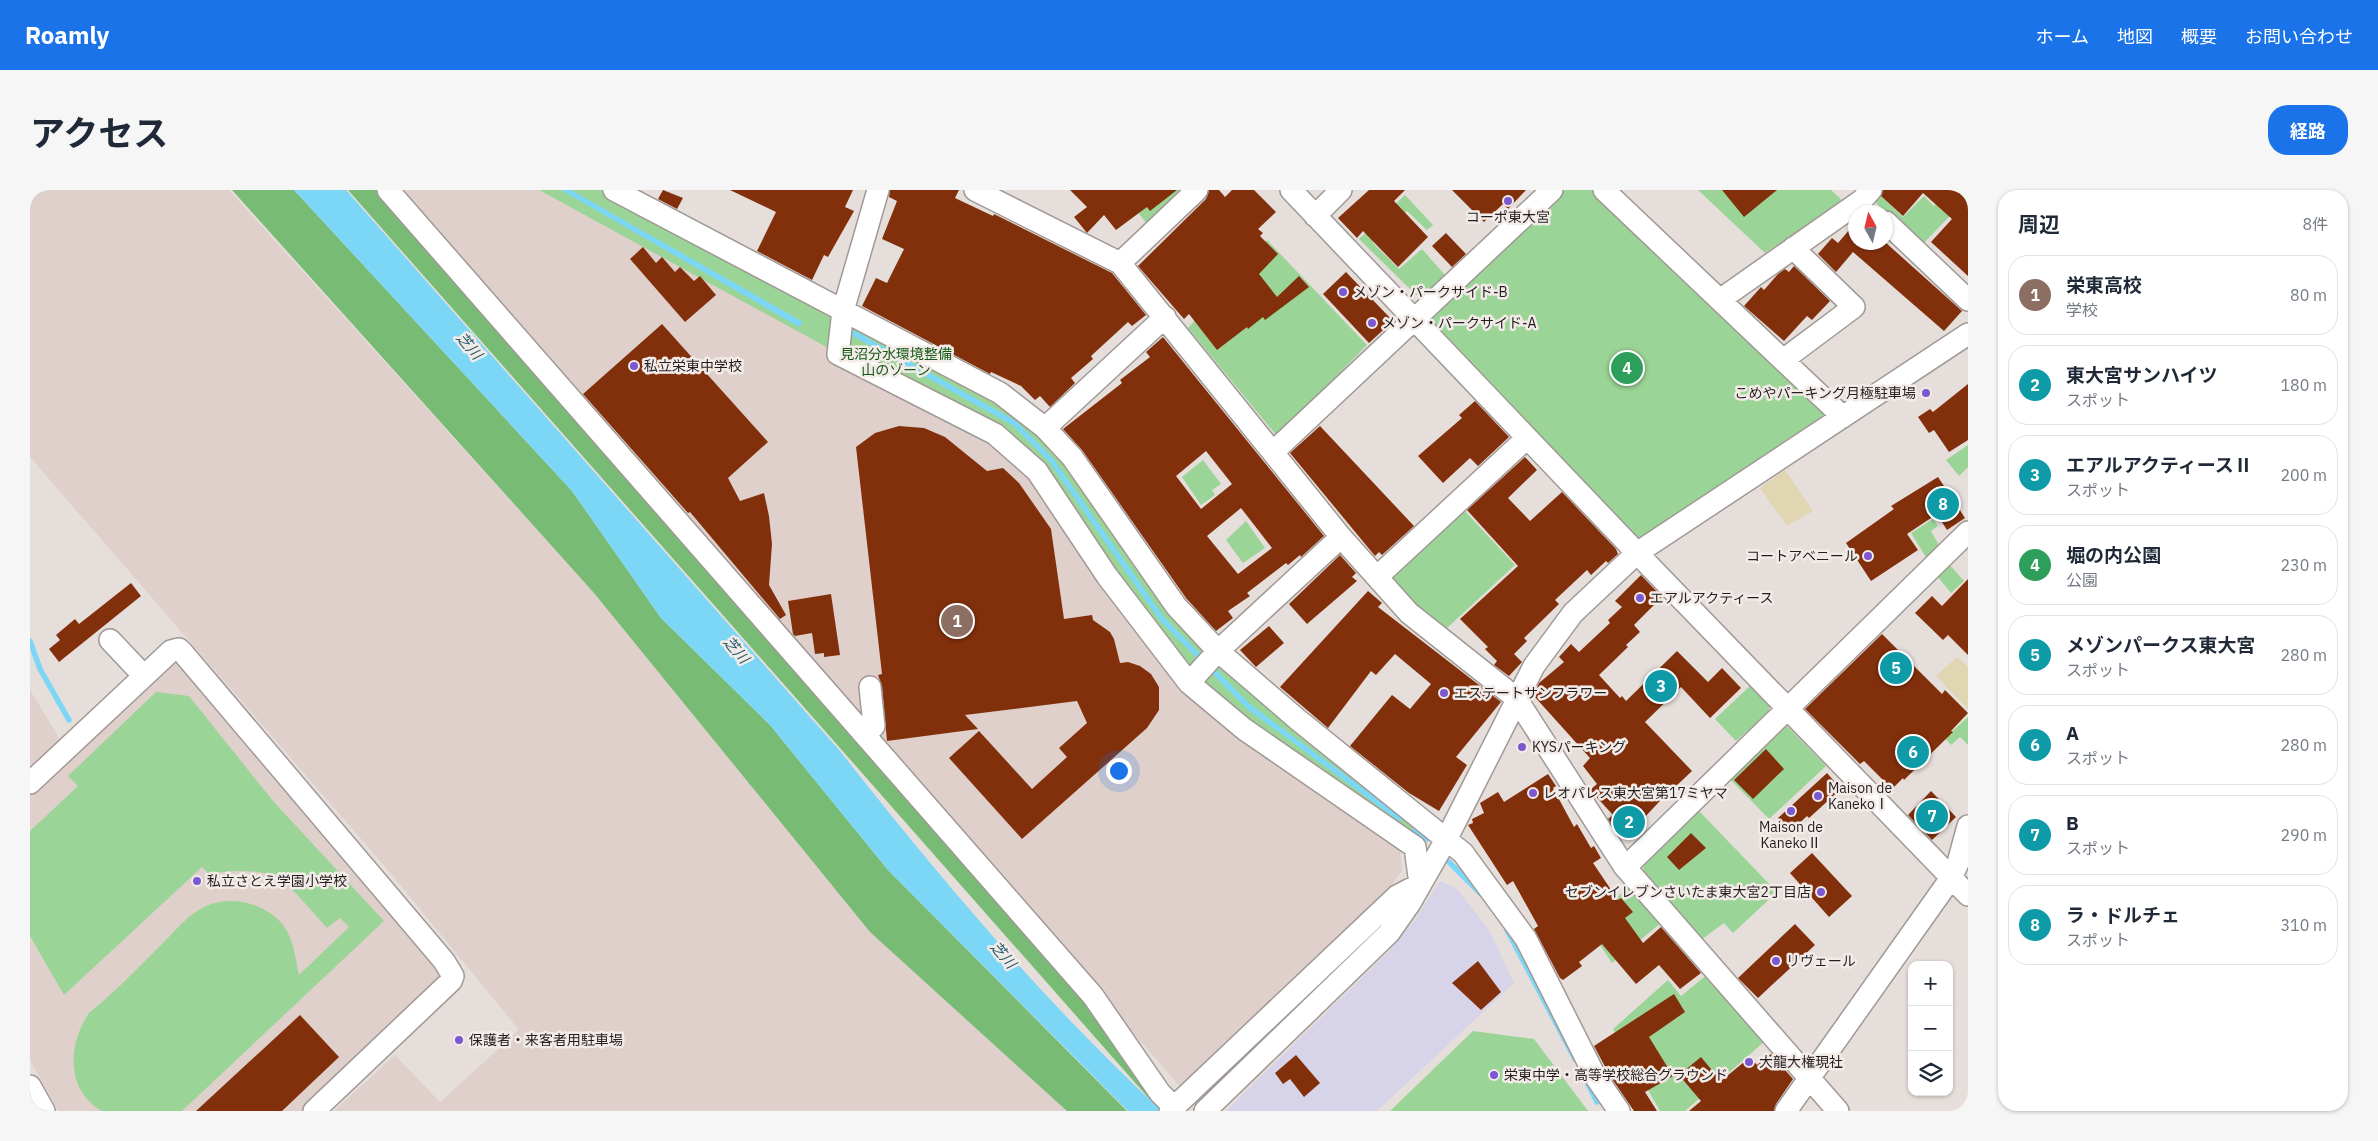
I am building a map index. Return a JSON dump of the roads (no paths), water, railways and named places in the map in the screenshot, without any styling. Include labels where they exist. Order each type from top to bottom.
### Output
[{"type":"street","points":[[388,190],[1093,996],[1172,1109],[1397,896],[1420,884]]},
{"type":"street","points":[[614,190],[638,196],[843,311],[1000,393],[1044,428],[1082,470],[1176,606],[1214,656],[1297,719],[1441,848],[1463,853],[1526,939],[1595,1076],[1619,1111]]},
{"type":"street","points":[[878,190],[843,311],[838,354],[995,434],[1018,452],[1037,471],[1107,576],[1189,682],[1244,729],[1415,847],[1420,884]]},
{"type":"street","points":[[975,190],[1120,263],[1341,537],[1409,614],[1516,698],[1624,866],[1838,1111]]},
{"type":"street","points":[[1120,263],[1197,190]]},
{"type":"street","points":[[1291,190],[1637,553],[1968,896]]},
{"type":"street","points":[[1316,216],[1340,190]]},
{"type":"street","points":[[1273,452],[1552,190]]},
{"type":"street","points":[[1604,190],[1721,299],[1843,417]]},
{"type":"street","points":[[1721,299],[1865,198]]},
{"type":"street","points":[[1893,229],[1968,300]]},
{"type":"street","points":[[1783,360],[1854,308],[1793,248]]},
{"type":"street","points":[[1044,428],[1165,318]]},
{"type":"street","points":[[1205,1111],[1370,954],[1389,933],[1441,848],[1534,666],[1554,636],[1573,614],[1637,553],[1968,334]]},
{"type":"street","points":[[1376,577],[1527,438]]},
{"type":"street","points":[[1624,866],[1634,859],[1786,708],[1968,532]]},
{"type":"street","points":[[1189,682],[1214,656],[1341,537]]},
{"type":"street","points":[[110,640],[144,676]]},
{"type":"street","points":[[30,783],[171,651],[179,648],[444,961],[453,976],[451,981],[391,1040],[314,1111]]},
{"type":"street","points":[[864,735],[874,726],[870,687]]},
{"type":"street","points":[[1786,1111],[1951,878],[1958,863],[1968,826]]},
{"type":"street","points":[[30,1086],[44,1111]]},
{"type":"water","name":"芝川","points":[[294,190],[346,190],[840,751],[954,892],[1034,982],[1118,1069],[1162,1111],[1128,1111],[888,870],[770,725],[661,618],[572,491]]},
{"type":"water","points":[[561,190],[571,190],[803,322],[799,327]]},
{"type":"waterway","points":[[853,333],[1014,423],[1051,460],[1162,619],[1248,706],[1399,818]]},
{"type":"waterway","points":[[30,641],[40,669],[69,720]]},
{"type":"waterway","points":[[1415,829],[1427,839]]},
{"type":"waterway","points":[[1449,862],[1481,894]]},
{"type":"waterway","points":[[1507,930],[1575,1059]]},
{"type":"waterway","points":[[1585,1078],[1597,1102]]},
{"type":"place","name":"コーポ東大宮","points":[[1508,201]]},
{"type":"place","name":"メゾン・パークサイド-B","points":[[1343,292]]},
{"type":"place","name":"メゾン・パークサイド-A","points":[[1372,323]]},
{"type":"place","name":"私立栄東中学校","points":[[634,366]]},
{"type":"place","name":"堀の内公園","points":[[1627,368]]},
{"type":"place","name":"こめやパーキング月極駐車場","points":[[1926,393]]},
{"type":"place","name":"ラ・ドルチェ","points":[[1943,504]]},
{"type":"place","name":"コートアベニール","points":[[1868,556]]},
{"type":"place","name":"エアルアクティース","points":[[1640,598]]},
{"type":"place","name":"栄東高校","points":[[957,621]]},
{"type":"place","name":"メゾンパークス東大宮","points":[[1896,668]]},
{"type":"place","name":"エアルアクティースⅡ","points":[[1661,686]]},
{"type":"place","name":"エステートサンフラワー","points":[[1444,693]]},
{"type":"place","name":"KYSパーキング","points":[[1522,747]]},
{"type":"place","name":"A","points":[[1913,752]]},
{"type":"place","name":"レオパレス東大宮第17ミヤマ","points":[[1533,793]]},
{"type":"place","name":"Maison de KanekoⅠ","points":[[1818,796]]},
{"type":"place","name":"Maison de KanekoⅡ","points":[[1791,811]]},
{"type":"place","name":"B","points":[[1932,816]]},
{"type":"place","name":"東大宮サンハイツ","points":[[1629,822]]},
{"type":"place","name":"私立さとえ学園小学校","points":[[197,881]]},
{"type":"place","name":"セブンイレブンさいたま東大宮2丁目店","points":[[1821,892]]},
{"type":"place","name":"リヴェール","points":[[1776,961]]},
{"type":"place","name":"保護者・来客者用駐車場","points":[[459,1040]]},
{"type":"place","name":"大龍大権現社","points":[[1749,1062]]},
{"type":"place","name":"栄東中学・高等学校総合グラウンド","points":[[1494,1075]]},
{"type":"park label","name":"見沼分水環境整備 山のゾーン","points":[[896,362]]}]
